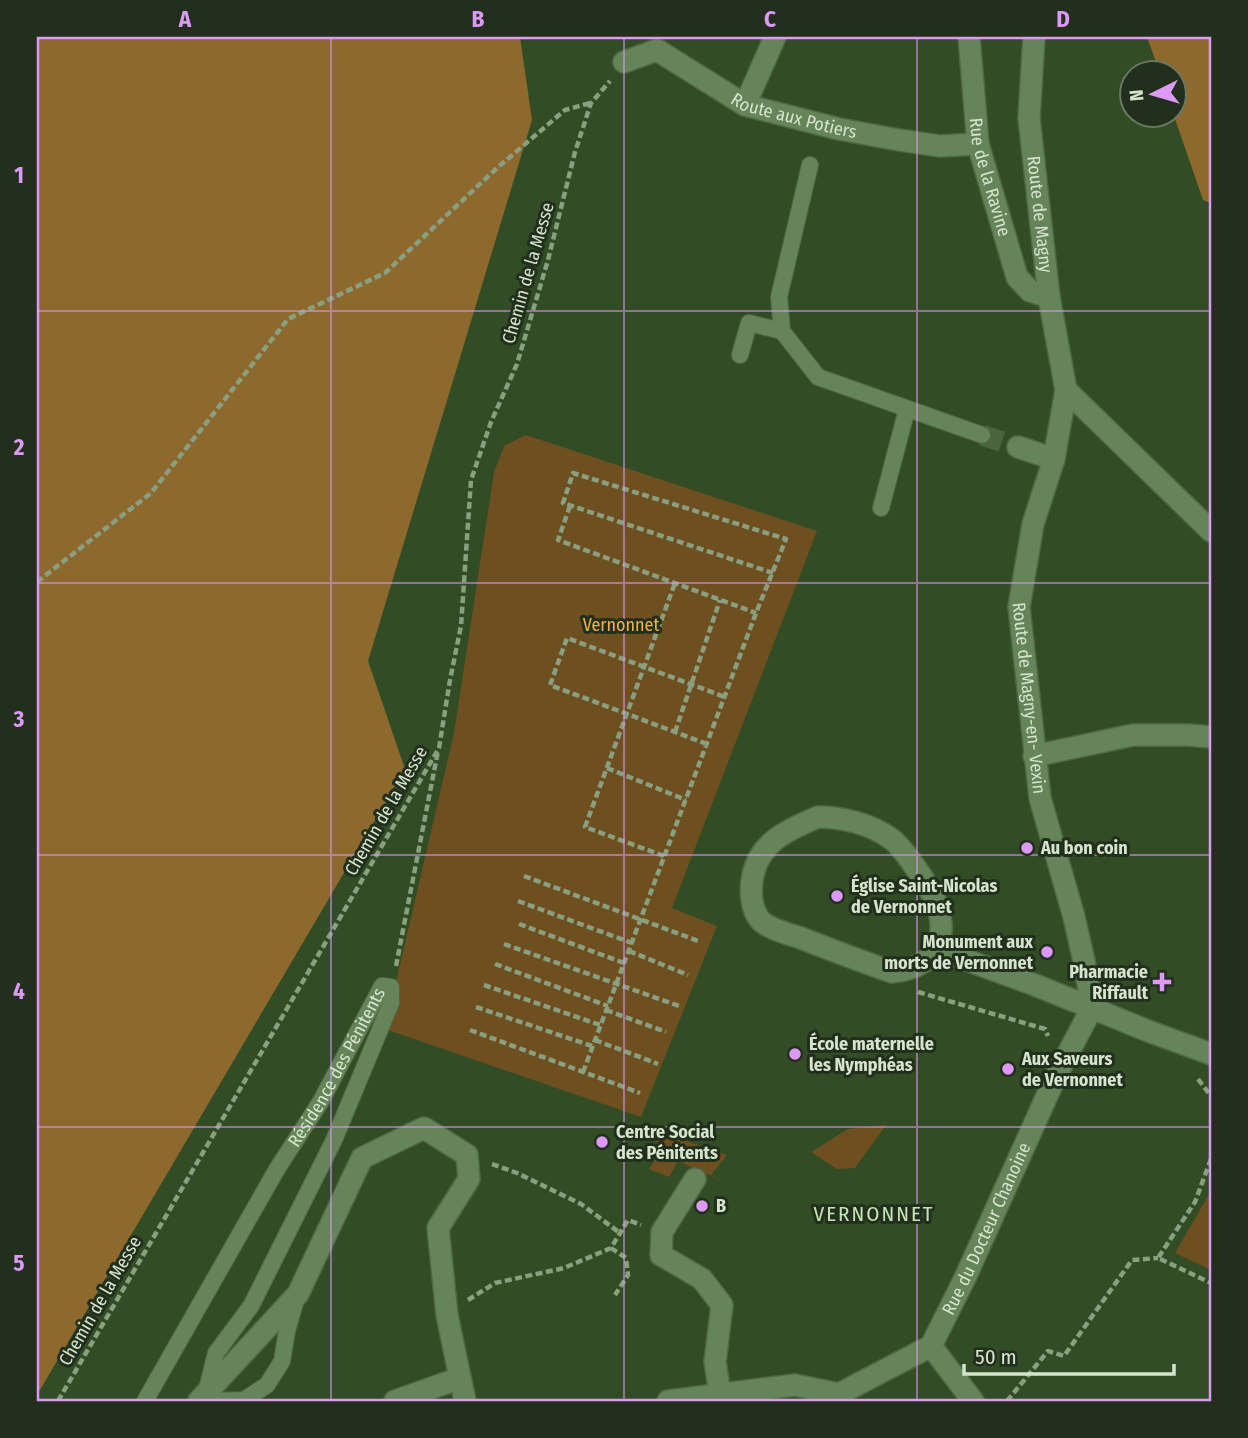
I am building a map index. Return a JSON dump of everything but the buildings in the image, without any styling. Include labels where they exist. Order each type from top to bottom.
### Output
[{"type":"street","points":[[745,105],[775,37]]},
{"type":"street","name":"Rue de la Ravine","points":[[969,37],[978,144],[1017,277],[1030,291],[1049,297]]},
{"type":"street","name":"Route de Magny","points":[[1034,37],[1029,118],[1049,297],[1066,390]]},
{"type":"street","name":"Route aux Potiers","points":[[624,62],[657,50],[745,105],[839,129],[899,140],[940,146],[978,144]]},
{"type":"street","points":[[1066,390],[1211,531]]},
{"type":"street","name":"Route de Magny-en- Vexin","points":[[1066,390],[1054,459],[1032,524],[1019,607],[1040,798],[1074,917],[1092,1007]]},
{"type":"street","points":[[1018,447],[1054,459]]},
{"type":"street","points":[[1034,757],[1133,735],[1211,737]]},
{"type":"street","points":[[818,817],[836,817],[871,828],[892,839],[926,882],[937,904],[940,923],[936,949],[933,955],[918,966],[892,972],[783,932],[762,922],[756,914],[751,884],[755,865],[770,843],[796,826],[818,817]]},
{"type":"street","points":[[936,949],[1211,1054]]},
{"type":"street","name":"Rue du Docteur Chanoine","points":[[932,1346],[1055,1078],[1092,1007]]},
{"type":"street","points":[[202,1397],[298,1294],[362,1158],[424,1128],[467,1155],[469,1179],[438,1228],[447,1315],[465,1401]]},
{"type":"street","points":[[695,1179],[662,1232],[661,1255],[702,1279],[722,1305],[715,1362],[720,1394]]},
{"type":"street","points":[[668,1401],[795,1385],[835,1398],[932,1346],[973,1401]]},
{"type":"street","points":[[395,1401],[460,1378]]},
{"type":"lane","points":[[810,165],[779,297],[782,331],[818,377],[982,435]]},
{"type":"lane","points":[[740,355],[749,323],[782,331]]},
{"type":"lane","points":[[881,508],[907,409]]},
{"type":"lane","name":"Résidence des Pénitents","points":[[145,1401],[277,1169],[321,1101],[382,986],[391,987],[391,1003],[334,1140],[251,1306],[216,1353],[202,1397]]},
{"type":"lane","points":[[202,1397],[216,1401],[244,1400],[267,1385],[282,1361],[287,1331],[298,1294]]},
{"type":"path","name":"Chemin de la Messe","points":[[58,1401],[439,748],[461,626],[471,480],[491,422],[517,364],[591,103],[624,62]]},
{"type":"path","points":[[37,582],[151,493],[288,319],[385,274],[497,167],[565,110],[591,103]]},
{"type":"path","points":[[583,1072],[786,539],[573,473],[563,503],[773,573]]},
{"type":"path","points":[[570,505],[558,540],[756,613]]},
{"type":"path","points":[[664,856],[585,827],[675,583]]},
{"type":"path","points":[[675,732],[720,600]]},
{"type":"path","points":[[707,744],[550,685],[568,638],[725,697]]},
{"type":"path","points":[[391,987],[439,748]]},
{"type":"path","points":[[607,768],[686,800]]},
{"type":"path","points":[[524,876],[701,942]]},
{"type":"path","points":[[518,901],[632,943]]},
{"type":"path","points":[[519,924],[624,963]]},
{"type":"path","points":[[505,944],[679,1006]]},
{"type":"path","points":[[629,951],[688,975]]},
{"type":"path","points":[[495,964],[666,1032]]},
{"type":"path","points":[[484,985],[600,1025]]},
{"type":"path","points":[[909,989],[1045,1030],[1048,1036]]},
{"type":"path","points":[[476,1007],[658,1064]]},
{"type":"path","points":[[470,1030],[640,1093]]},
{"type":"path","points":[[1198,1079],[1211,1096]]},
{"type":"path","points":[[467,1155],[517,1173],[582,1204],[620,1233]]},
{"type":"path","points":[[1158,1258],[1195,1202],[1211,1159]]},
{"type":"path","points":[[447,1315],[495,1283],[564,1268],[611,1248],[628,1220],[662,1232]]},
{"type":"path","points":[[611,1248],[626,1258],[628,1275],[615,1295]]},
{"type":"path","points":[[1007,1401],[1048,1351],[1064,1356],[1132,1261],[1158,1258],[1211,1283]]},
{"type":"green space","name":"Vernonnet","points":[[526,435],[817,531],[672,908],[717,926],[641,1117],[385,1029],[454,733],[494,472],[504,446]]},
{"type":"green space","points":[[886,1125],[855,1168],[837,1169],[811,1152],[848,1129]]},
{"type":"green space","points":[[660,1132],[727,1155],[711,1175],[723,1181],[678,1161],[669,1177],[649,1169],[657,1157],[652,1155]]},
{"type":"green space","points":[[1211,1191],[1211,1270],[1175,1253]]},
{"type":"shaded area","points":[[37,37],[520,37],[532,120],[368,661],[405,769],[37,1395]]},
{"type":"shaded area","points":[[1147,37],[1211,37],[1211,203],[1203,200],[1179,130],[1188,130],[1188,60],[1155,60]]},
{"type":"tunnel","points":[[982,435],[1018,447]]},
{"type":"place","name":"Au bon coin","points":[[1027,848]]},
{"type":"place","name":"Église Saint-Nicolas de Vernonnet","points":[[837,896]]},
{"type":"place","name":"Monument aux morts de Vernonnet","points":[[1047,952]]},
{"type":"place","name":"Pharmacie Riffault","points":[[1162,982]]},
{"type":"place","name":"École maternelle les Nymphéas","points":[[795,1054]]},
{"type":"place","name":"Aux Saveurs de Vernonnet","points":[[1008,1069]]},
{"type":"place","name":"Centre Social des Pénitents","points":[[602,1142]]},
{"type":"place","name":"B","points":[[702,1206]]},
{"type":"district","name":"VERNONNET","points":[[874,1214]]}]
